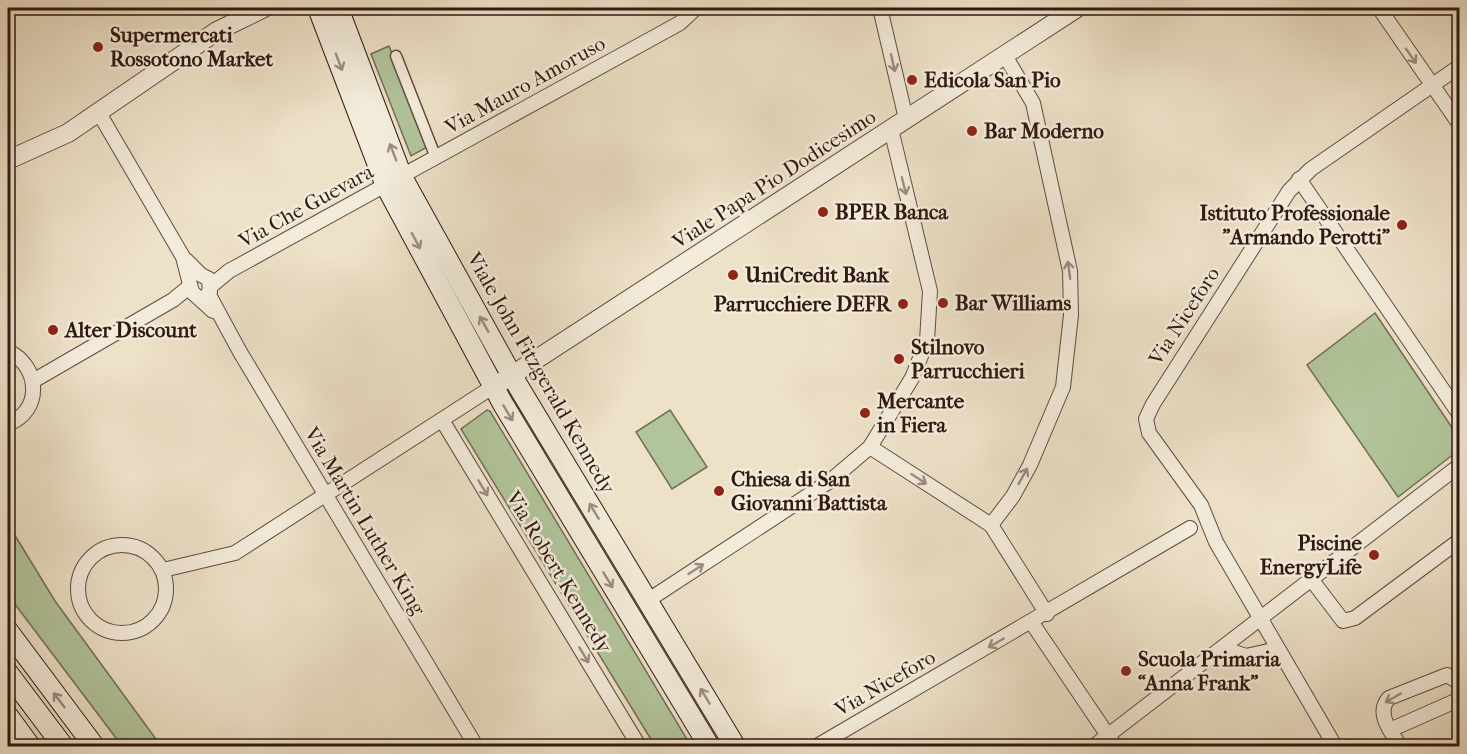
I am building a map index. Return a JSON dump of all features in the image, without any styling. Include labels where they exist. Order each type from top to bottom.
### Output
[{"type":"main road","name":"Viale John Fitzgerald Kennedy","points":[[318,8],[394,181],[494,386],[709,747]]},
{"type":"main road","name":"Viale John Fitzgerald Kennedy","points":[[338,8],[394,181],[735,747]]},
{"type":"main road","points":[[8,631],[94,747]]},
{"type":"main road","points":[[8,673],[63,747]]},
{"type":"main road","points":[[8,716],[30,747]]},
{"type":"street","points":[[8,160],[68,133],[99,114],[217,31],[264,8]]},
{"type":"street","name":"Via Mauro Amoruso","points":[[394,181],[680,23],[696,8]]},
{"type":"street","points":[[628,613],[830,481],[870,447],[912,378],[927,341],[930,291],[898,124],[880,8]]},
{"type":"street","name":"Viale Papa Pio Dodicesimo","points":[[494,386],[1077,8]]},
{"type":"street","points":[[1379,8],[1460,125]]},
{"type":"street","points":[[991,525],[1013,496],[1047,429],[1063,387],[1071,315],[1070,271],[1033,103],[1004,54]]},
{"type":"street","points":[[396,56],[436,158]]},
{"type":"street","name":"Via Niceforo","points":[[1335,747],[1216,542],[1201,505],[1149,433],[1146,419],[1153,404],[1289,191],[1299,179],[1460,66]]},
{"type":"street","name":"Via Martin Luther King","points":[[99,114],[476,747]]},
{"type":"street","points":[[1299,179],[1460,415]]},
{"type":"street","name":"Via Che Guevara","points":[[33,381],[173,300],[394,181]]},
{"type":"street","points":[[8,351],[18,356],[27,365],[33,381],[31,403],[23,414],[8,424]]},
{"type":"street","points":[[163,570],[235,553],[494,386]]},
{"type":"street","name":"Via Robert Kennedy","points":[[442,420],[639,747]]},
{"type":"street","points":[[870,447],[991,525],[1047,614]]},
{"type":"street","points":[[1094,747],[1111,742],[1222,648],[1460,465]]},
{"type":"street","points":[[1190,528],[1207,521]]},
{"type":"street","name":"Via Niceforo","points":[[817,747],[1032,623],[1190,528]]},
{"type":"street","points":[[1311,579],[1343,621],[1355,618],[1460,540]]},
{"type":"street","points":[[112,545],[137,547],[150,554],[163,570],[165,600],[161,611],[144,628],[126,633],[111,632],[101,628],[83,611],[78,596],[81,571],[92,556],[112,545]]},
{"type":"street","points":[[1032,623],[1111,742]]},
{"type":"street","points":[[1222,648],[1246,656],[1278,649]]},
{"type":"street","points":[[1400,747],[1382,712],[1389,698],[1447,675],[1460,683]]},
{"type":"street","points":[[1390,730],[1460,699]]},
{"type":"green space","points":[[389,46],[429,146],[411,156],[371,54]]},
{"type":"green space","points":[[1375,313],[1459,438],[1459,450],[1398,497],[1307,365]]},
{"type":"green space","points":[[487,410],[490,411],[691,746],[655,746],[461,429]]},
{"type":"green space","points":[[670,410],[707,467],[672,489],[636,432]]},
{"type":"green space","points":[[8,524],[55,601],[161,746],[122,746],[8,595]]},
{"type":"place","name":"Supermercati Rossotono Market","points":[[98,47]]},
{"type":"place","name":"Edicola San Pio","points":[[912,80]]},
{"type":"place","name":"Bar Moderno","points":[[972,131]]},
{"type":"place","name":"BPER Banca","points":[[823,212]]},
{"type":"place","name":"Istituto Professionale \"Armando Perotti\"","points":[[1402,225]]},
{"type":"place","name":"UniCredit Bank","points":[[733,275]]},
{"type":"place","name":"Bar Williams","points":[[943,303]]},
{"type":"place","name":"Parrucchiere DEFR","points":[[903,304]]},
{"type":"place","name":"Alter Discount","points":[[53,330]]},
{"type":"place","name":"Stilnovo Parrucchieri","points":[[899,359]]},
{"type":"place","name":"Mercante in Fiera","points":[[865,413]]},
{"type":"place","name":"Chiesa di San Giovanni Battista","points":[[719,491]]},
{"type":"place","name":"Piscine EnergyLife","points":[[1374,555]]},
{"type":"place","name":"Scuola Primaria “Anna Frank”","points":[[1126,671]]}]
